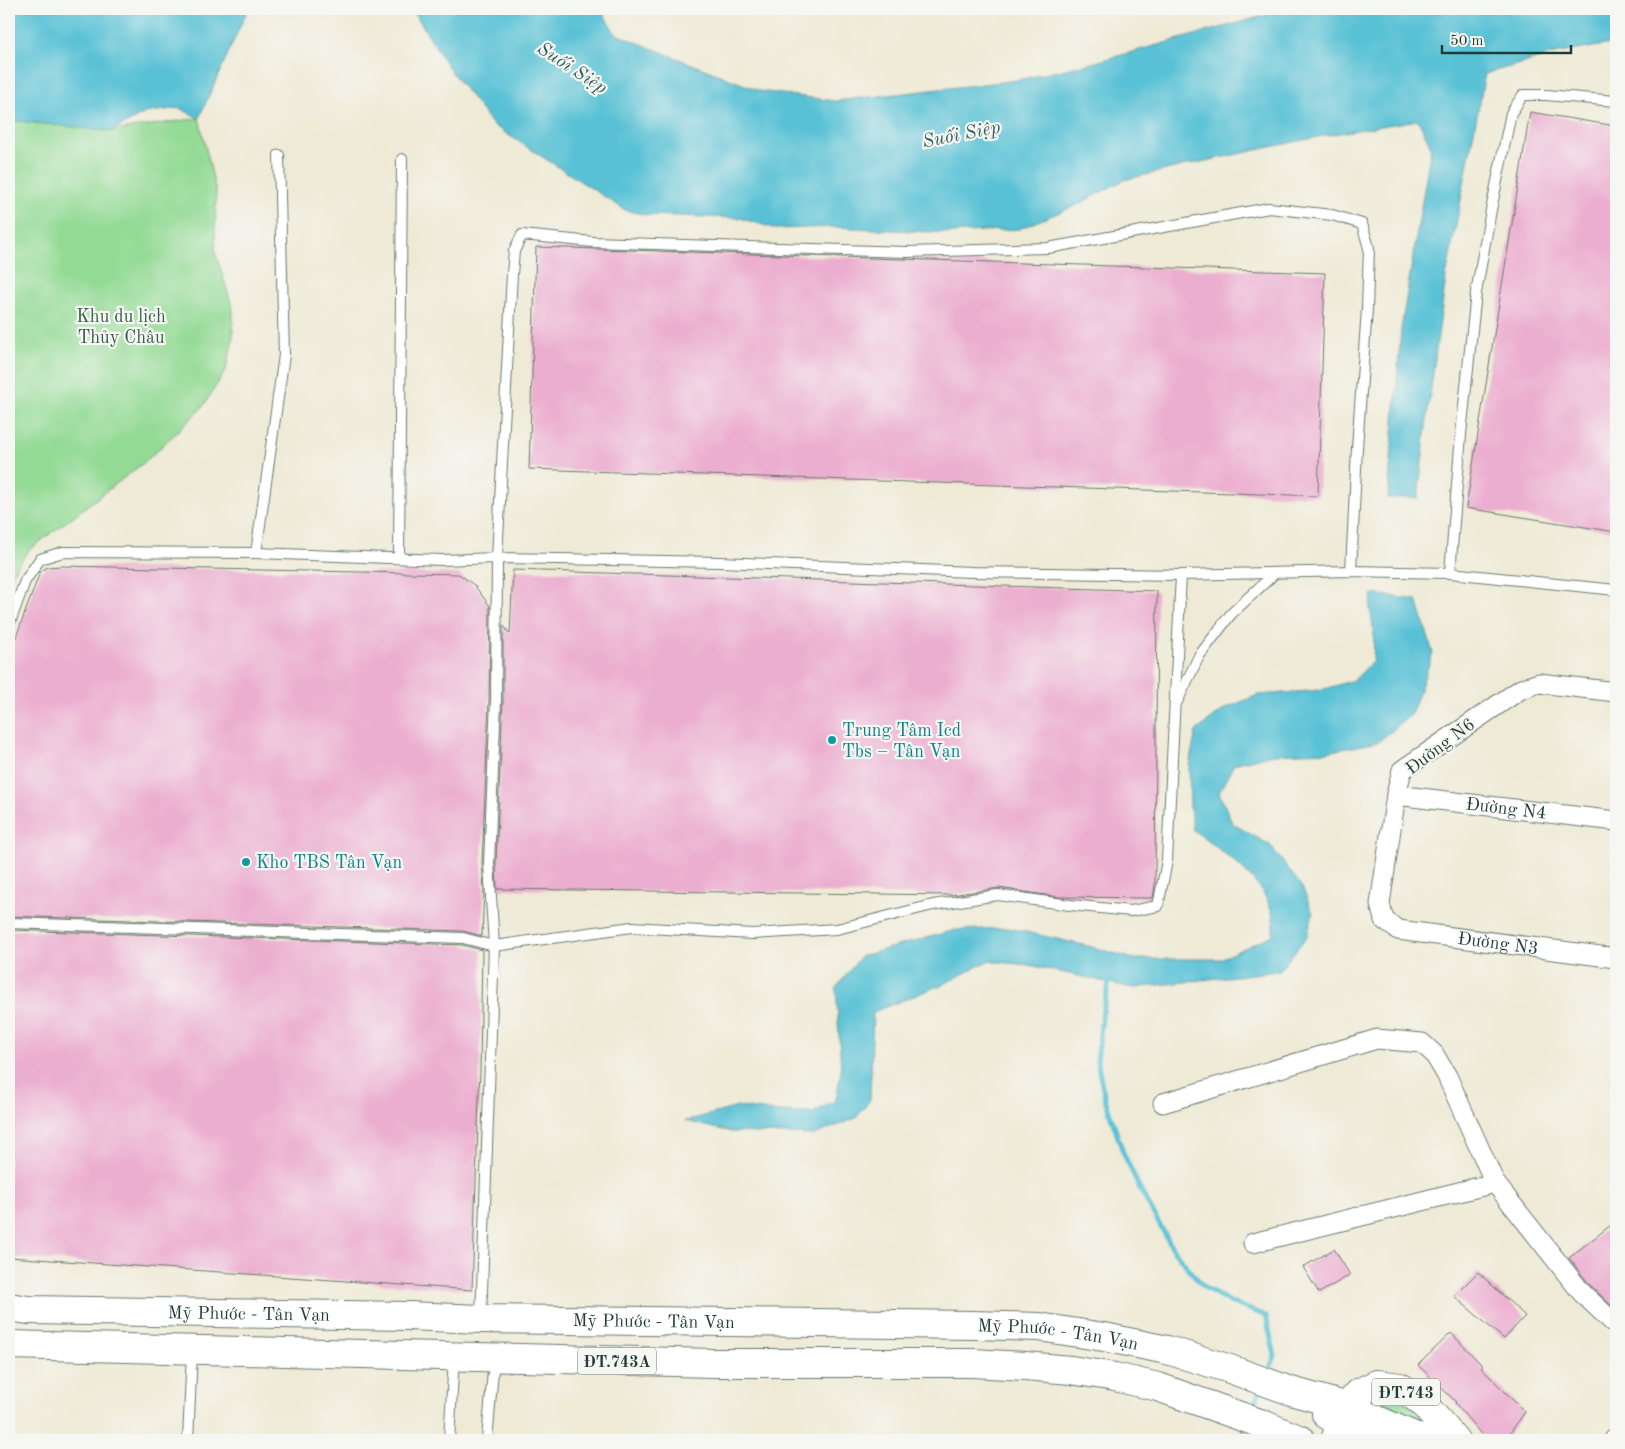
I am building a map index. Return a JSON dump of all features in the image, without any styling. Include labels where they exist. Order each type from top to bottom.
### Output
[{"type":"main road","name":"Mỹ Phước - Tân Vạn","points":[[15,1310],[1039,1327],[1104,1336],[1167,1350],[1227,1368],[1291,1391],[1341,1424],[1375,1440]]},
{"type":"main road","name":"Mỹ Phước - Tân Vạn","points":[[9,1345],[713,1363],[973,1363],[1071,1370],[1158,1387],[1266,1425],[1301,1440]]},
{"type":"main road","name":"ĐT.743","points":[[1341,1424],[1358,1394],[1377,1384],[1400,1387],[1420,1401],[1455,1440]]},
{"type":"main road","name":"Mỹ Phước - Tân Vạn","points":[[1341,1424],[1423,1440]]},
{"type":"street","name":"Đường N6","points":[[1384,920],[1380,904],[1396,795],[1402,770],[1521,689],[1539,683],[1616,692]]},
{"type":"street","name":"Đường N4","points":[[1396,795],[1616,820]]},
{"type":"street","name":"Đường N3","points":[[1384,920],[1398,930],[1616,958]]},
{"type":"street","points":[[1163,1103],[1377,1039],[1422,1043],[1434,1054],[1447,1076],[1495,1183],[1582,1293],[1616,1325]]},
{"type":"street","points":[[1253,1243],[1495,1183]]},
{"type":"lane","points":[[1450,574],[1460,434],[1476,293],[1511,113],[1523,95],[1616,101]]},
{"type":"lane","points":[[256,553],[284,355],[279,154]]},
{"type":"lane","points":[[399,558],[402,159]]},
{"type":"lane","points":[[481,1319],[494,946],[489,863],[496,700],[497,558],[512,274],[514,250],[522,235],[593,242],[906,252],[1048,248],[1269,208],[1332,215],[1362,224],[1369,248],[1351,571]]},
{"type":"lane","points":[[9,625],[25,581],[40,560],[63,552],[256,553],[442,560],[497,558],[718,562],[972,572],[1181,575],[1351,571],[1450,574],[1616,590]]},
{"type":"lane","points":[[1175,708],[1204,649],[1230,614],[1275,572]]},
{"type":"lane","points":[[9,923],[462,938],[494,946],[632,927],[752,934],[837,929],[932,905],[998,895],[1070,906],[1131,911],[1158,906],[1167,860],[1181,575]]},
{"type":"lane","points":[[188,1440],[192,1351]]},
{"type":"lane","points":[[449,1440],[454,1357]]},
{"type":"lane","points":[[487,1440],[494,1358]]},
{"type":"green space","name":"Khu du lịch Thủy Châu","points":[[199,118],[216,192],[215,251],[233,309],[233,339],[226,370],[202,408],[146,461],[29,550],[15,569],[9,582],[9,120],[112,131]]},
{"type":"green space","points":[[1395,1397],[1415,1409],[1434,1436],[1366,1406],[1374,1399]]},
{"type":"water","points":[[9,9],[248,9],[199,118],[179,108],[145,113],[112,131],[9,120]]},
{"type":"water","name":"Suối Siệp","points":[[412,9],[600,9],[616,34],[760,91],[835,101],[1018,80],[1092,63],[1289,9],[1616,9],[1616,43],[1554,54],[1485,74],[1446,277],[1418,498],[1388,498],[1401,329],[1431,147],[1418,120],[1327,135],[1124,180],[1077,205],[1019,229],[950,233],[834,227],[776,229],[740,218],[646,215],[625,210],[493,125],[450,70]]},
{"type":"water","points":[[1372,594],[1417,600],[1433,653],[1411,715],[1378,742],[1327,752],[1274,754],[1234,764],[1219,793],[1233,824],[1270,845],[1302,887],[1313,913],[1307,936],[1279,971],[1133,988],[1029,965],[988,961],[944,984],[873,1012],[870,1100],[856,1118],[814,1135],[731,1132],[685,1121],[738,1107],[780,1112],[813,1113],[836,1100],[841,1070],[836,988],[861,956],[955,930],[1009,928],[1135,959],[1220,959],[1273,935],[1272,912],[1267,899],[1259,887],[1239,866],[1193,830],[1190,807],[1189,765],[1196,731],[1226,708],[1258,695],[1321,690],[1354,680],[1373,661],[1374,634],[1370,608]]},
{"type":"building","points":[[1530,112],[1616,126],[1616,532],[1466,508]]},
{"type":"building","points":[[536,247],[1325,273],[1318,496],[529,469]]},
{"type":"building","points":[[47,567],[459,574],[474,585],[490,606],[489,700],[482,863],[484,889],[482,936],[463,931],[9,916],[9,656],[40,572]]},
{"type":"building","name":"Trung Tâm Icd Tbs – Tân Vạn","points":[[513,570],[1157,591],[1155,884],[1153,898],[1059,897],[999,888],[951,895],[497,889],[496,863],[503,700],[503,625],[510,634]]},
{"type":"building","points":[[9,930],[462,945],[482,950],[472,1290],[9,1257]]},
{"type":"building","points":[[1616,1221],[1616,1310],[1590,1285],[1569,1258]]},
{"type":"building","points":[[1334,1249],[1350,1275],[1319,1293],[1303,1267]]},
{"type":"building","points":[[1478,1272],[1525,1316],[1504,1339],[1454,1296]]},
{"type":"building","points":[[1451,1333],[1483,1366],[1481,1368],[1525,1412],[1505,1440],[1486,1440],[1456,1402],[1418,1365]]},
{"type":"waterway","points":[[1110,977],[1102,1016],[1097,1061],[1105,1099],[1123,1152],[1140,1189],[1174,1251],[1204,1287],[1230,1302],[1266,1316],[1275,1356],[1268,1373]]},
{"type":"waterway","points":[[1251,1412],[1261,1388]]},
{"type":"waterway","points":[[1239,1440],[1245,1427]]},
{"type":"place","name":"Trung Tâm Icd Tbs – Tân Vạn","points":[[832,740]]},
{"type":"place","name":"Kho TBS Tân Vạn","points":[[246,862]]}]
